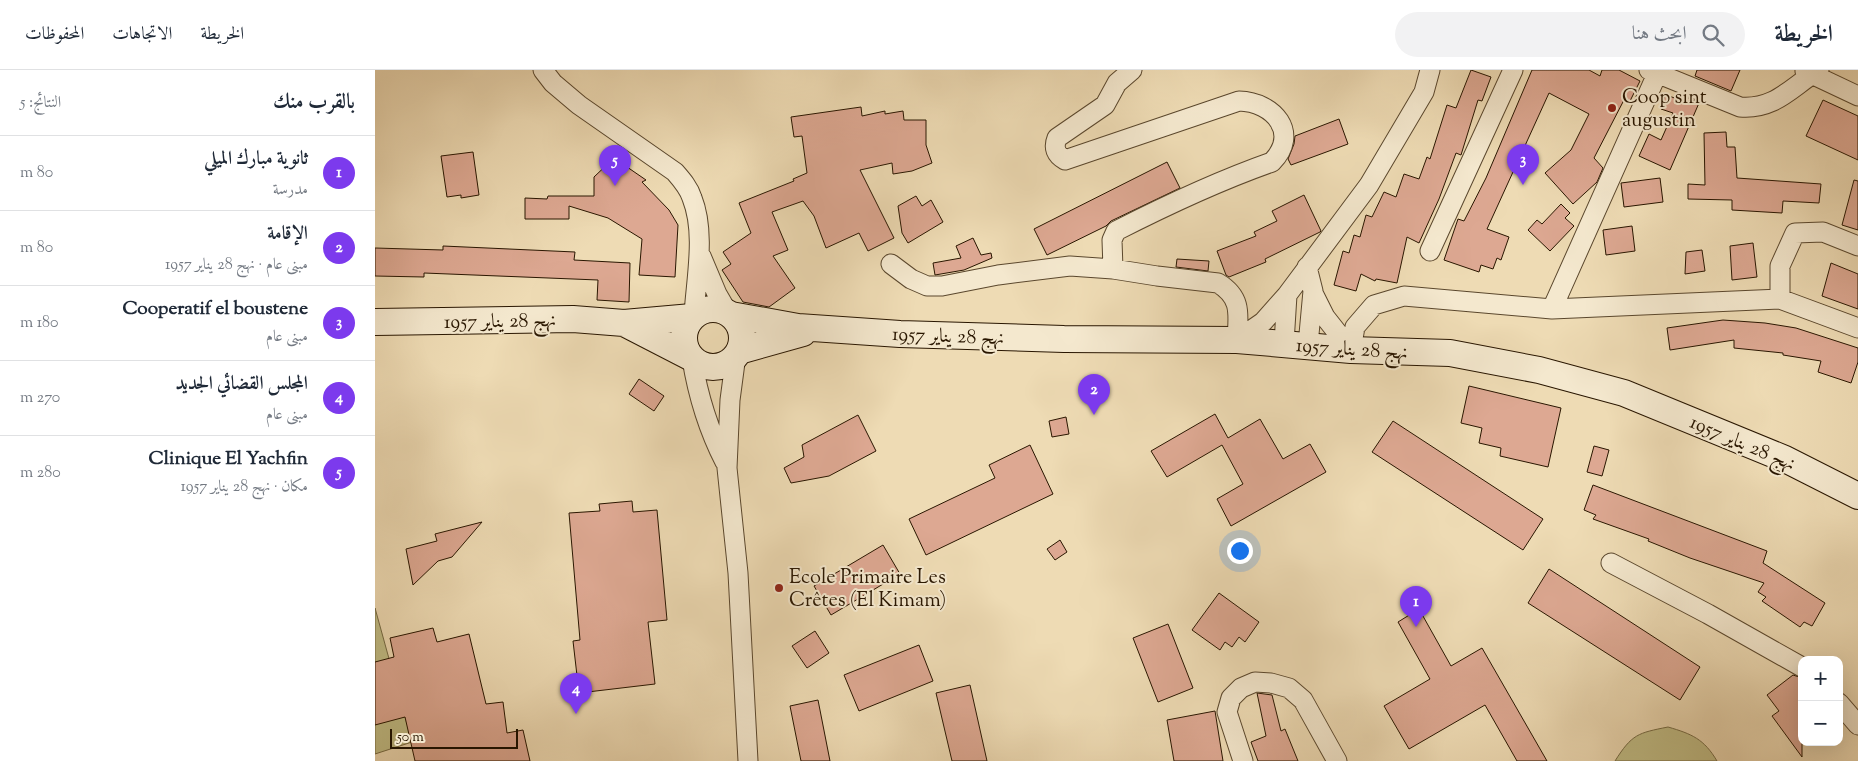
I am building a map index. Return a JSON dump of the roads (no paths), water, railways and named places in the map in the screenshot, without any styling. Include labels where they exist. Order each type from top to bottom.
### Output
[{"type":"street","points":[[543,70],[553,83],[579,105],[675,172],[692,197],[697,211],[699,253],[693,316]]},
{"type":"street","points":[[1113,269],[1111,244],[1116,231],[1183,197],[1227,178],[1272,162],[1277,157],[1283,143],[1282,128],[1275,115],[1259,103],[1239,101],[1065,160],[1059,157],[1055,148],[1057,138],[1105,105],[1117,83],[1132,70]]},
{"type":"street","points":[[1237,340],[1263,322],[1287,295],[1369,185],[1424,92],[1430,70]]},
{"type":"street","points":[[1429,251],[1513,70]]},
{"type":"street","points":[[1552,309],[1653,72],[1740,107],[1750,108],[1771,103],[1811,71],[1858,96]]},
{"type":"street","points":[[1780,299],[1781,266],[1795,233],[1823,232],[1858,246]]},
{"type":"street","points":[[699,253],[717,294],[737,323],[741,332],[742,342],[738,353],[729,408],[727,468],[738,573],[748,761]]},
{"type":"street","points":[[891,264],[911,279],[927,286],[942,286],[998,275],[1070,266],[1113,269],[1218,283],[1229,291],[1237,303],[1237,340]]},
{"type":"street","points":[[1307,267],[1313,291],[1325,317],[1351,350]]},
{"type":"street","points":[[1296,344],[1313,291]]},
{"type":"street","points":[[1287,295],[1296,344]]},
{"type":"street","points":[[1351,350],[1355,327],[1374,305],[1404,296],[1552,309],[1780,299],[1858,328]]},
{"type":"street","points":[[727,468],[708,426],[699,397],[691,358],[685,347],[683,336],[686,326],[693,316],[702,310],[720,310],[730,314]]},
{"type":"street","name":"نهج 28 يناير 1957","points":[[730,314],[775,324],[820,329],[985,337],[1237,340],[1351,350],[1450,353],[1539,370],[1624,393],[1785,459],[1858,496]]},
{"type":"street","name":"نهج 28 يناير 1957","points":[[375,322],[573,319],[624,323],[693,316]]},
{"type":"street","name":"نهج 28 يناير 1957","points":[[624,323],[691,358]]},
{"type":"street","name":"نهج 28 يناير 1957","points":[[738,353],[779,339],[820,329]]},
{"type":"street","points":[[691,358],[707,367],[715,368],[723,366],[738,353]]},
{"type":"street","points":[[1611,563],[1708,614],[1798,665]]},
{"type":"street","points":[[1243,761],[1227,712],[1231,698],[1241,688],[1255,682],[1271,683],[1289,688],[1303,700],[1337,761]]},
{"type":"street","points":[[1843,708],[1858,725]]},
{"type":"place","name":"Coop sint augustin","points":[[1612,108]]},
{"type":"place","name":"Cooperatif el boustene","points":[[1523,185]]},
{"type":"place","name":"Clinique El Yachfin","points":[[615,186]]},
{"type":"place","name":"الإقامة","points":[[1094,415]]},
{"type":"place","name":"Ecole Primaire Les Crêtes (El Kimam)","points":[[779,588]]},
{"type":"place","name":"ثانوية مبارك الميلي","points":[[1416,627]]},
{"type":"place","name":"المجلس القضائي الجديد","points":[[576,714]]}]
